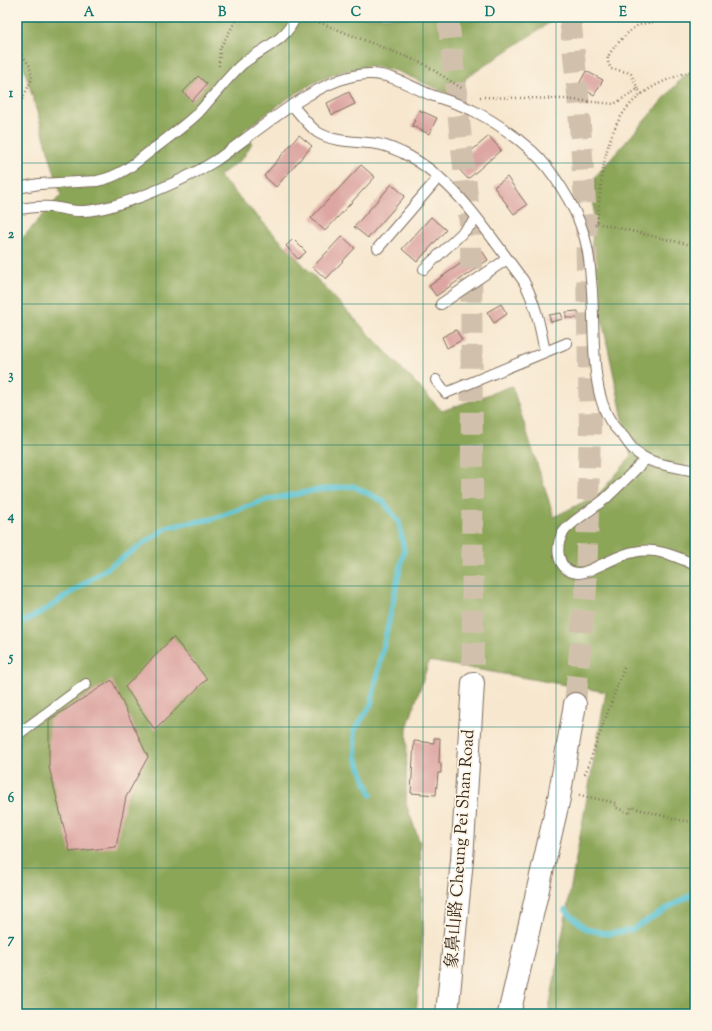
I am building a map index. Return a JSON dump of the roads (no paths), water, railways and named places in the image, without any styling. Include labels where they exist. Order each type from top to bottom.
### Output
[{"type":"highway","name":"象鼻山路 Cheung Pei Shan Road","points":[[447,1014],[462,860],[473,683]]},
{"type":"highway","points":[[509,1014],[559,798],[575,704]]},
{"type":"lane","points":[[17,188],[46,183],[97,181],[110,178],[121,173],[191,119],[242,64],[285,34],[290,28],[294,17]]},
{"type":"lane","points":[[17,209],[47,207],[81,212],[100,209],[141,196],[199,171],[292,105],[314,92],[340,80],[368,74],[383,75],[399,80],[430,95],[471,109],[496,123],[535,154],[552,174],[570,201],[583,233],[592,280],[596,363],[599,389],[603,406],[611,423],[638,454],[646,459],[695,471]]},
{"type":"lane","points":[[292,105],[317,131],[327,137],[339,140],[378,144],[392,148],[404,153],[439,177],[452,188],[523,280],[530,292],[535,304],[545,352]]},
{"type":"lane","points":[[378,248],[439,177]]},
{"type":"lane","points":[[424,269],[477,219]]},
{"type":"lane","points":[[441,304],[507,259]]},
{"type":"lane","points":[[436,380],[446,392],[567,344]]},
{"type":"lane","points":[[646,459],[604,499],[565,529],[559,540],[558,556],[568,569],[577,573],[587,571],[633,552],[649,550],[676,556],[695,565]]},
{"type":"lane","points":[[17,735],[86,684]]},
{"type":"waterway","points":[[17,621],[25,621],[47,609],[168,527],[212,519],[266,500],[317,490],[353,486],[383,501],[399,522],[404,550],[371,705],[354,731],[356,757],[371,795]]},
{"type":"waterway","points":[[565,910],[586,929],[608,934],[631,930],[695,893]]},
{"type":"tunnel","points":[[448,17],[471,233],[473,683]]},
{"type":"tunnel","points":[[570,17],[578,94],[586,218],[590,427],[586,588],[575,704]]}]
